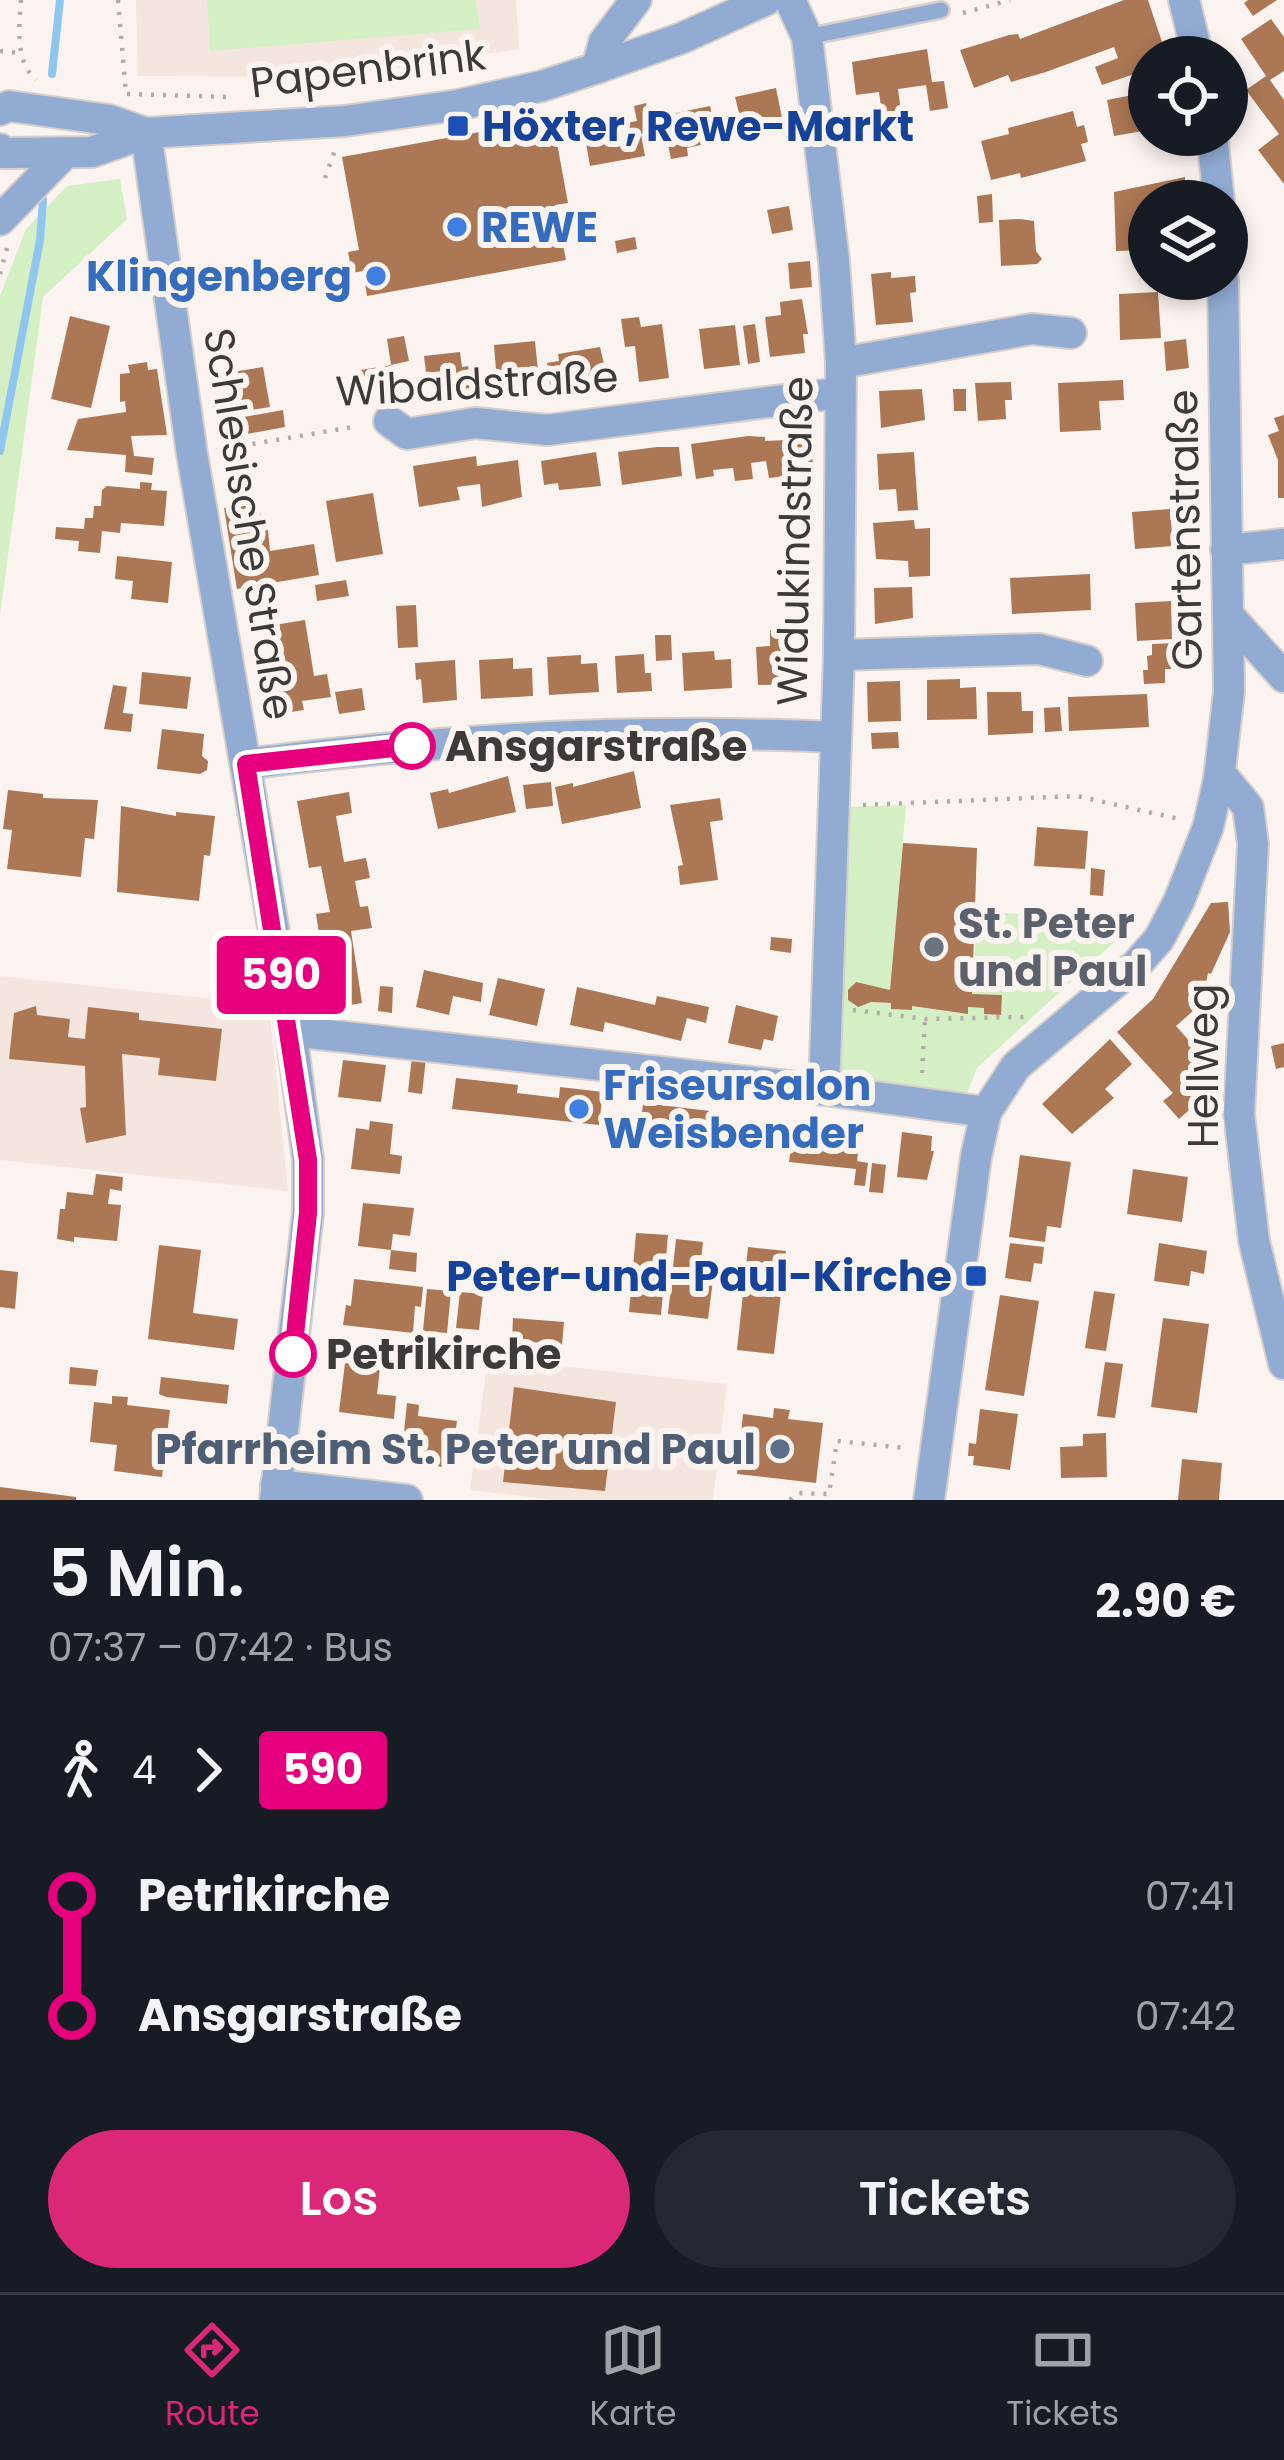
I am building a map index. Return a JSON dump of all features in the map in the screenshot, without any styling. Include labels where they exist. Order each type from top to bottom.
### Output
[{"type":"street","points":[[597,68],[604,42],[636,0]]},
{"type":"street","name":"Widukindstraße","points":[[790,0],[807,37],[834,261],[840,378],[838,655],[824,1090]]},
{"type":"street","points":[[1184,0],[1193,36]]},
{"type":"street","name":"Papenbrink","points":[[0,149],[4,153],[63,155],[92,152],[146,133],[345,122],[458,105],[597,68],[682,38],[747,4]]},
{"type":"street","name":"Papenbrink","points":[[0,110],[9,106],[93,117],[146,133]]},
{"type":"street","name":"Schlesische Straße","points":[[146,133],[192,454],[308,1160],[308,1213],[275,1493]]},
{"type":"street","points":[[0,220],[63,155]]},
{"type":"street","name":"Gartenstraße","points":[[986,1112],[1016,1066],[1137,964],[1159,939],[1208,827],[1229,691],[1223,300]]},
{"type":"street","name":"Wibaldstraße","points":[[389,422],[407,434],[475,424],[548,430],[840,378],[1032,329],[1071,334]]},
{"type":"street","points":[[1226,550],[1284,544]]},
{"type":"street","points":[[1228,615],[1284,677]]},
{"type":"street","points":[[838,655],[1039,650],[1087,661]]},
{"type":"street","points":[[246,764],[375,748],[568,738],[680,733],[833,737]]},
{"type":"street","name":"Hellweg","points":[[1219,779],[1225,779],[1248,807],[1253,844],[1239,1114],[1254,1240],[1284,1364]]},
{"type":"street","points":[[290,1030],[986,1112],[928,1500]]},
{"type":"street","points":[[275,1493],[407,1500]]},
{"type":"lane","points":[[807,37],[941,10]]},
{"type":"path","points":[[0,51],[20,53],[21,0]]},
{"type":"path","points":[[93,117],[93,93],[128,94],[118,0]]},
{"type":"path","points":[[941,10],[944,18],[1010,0]]},
{"type":"path","name":"Wibaldstraße","points":[[192,454],[389,422]]},
{"type":"path","points":[[833,807],[1077,796],[1208,827]]},
{"type":"path","points":[[858,1010],[925,1019],[1075,1016]]},
{"type":"path","points":[[920,1104],[925,1019]]},
{"type":"path","points":[[790,1500],[799,1492],[829,1494],[837,1442],[935,1451]]},
{"type":"shaded area","points":[[136,0],[516,0],[519,49],[344,77],[138,76]]},
{"type":"shaded area","points":[[0,976],[269,1005],[288,1191],[0,1160]]},
{"type":"shaded area","points":[[488,1358],[727,1384],[713,1500],[554,1500],[470,1490]]},
{"type":"green space","points":[[207,0],[476,0],[480,29],[210,51]]},
{"type":"green space","points":[[120,179],[127,219],[43,297],[0,615],[0,296],[26,229],[67,186]]},
{"type":"green space","points":[[906,805],[890,990],[854,983],[847,995],[855,1007],[891,1003],[892,1009],[911,1010],[912,1006],[967,1014],[968,1007],[1001,1015],[1002,995],[972,994],[977,911],[1136,922],[977,1068],[964,1101],[834,1082],[843,807]]},
{"type":"building","points":[[1124,0],[1148,0],[1160,36],[1128,36],[1128,76],[1102,85],[1095,67],[1118,58],[1114,47],[1046,72],[1011,82],[1008,75],[974,88],[960,50],[1009,35],[1018,34],[1020,39]]},
{"type":"building","points":[[1277,0],[1253,16],[1244,3]]},
{"type":"building","points":[[1271,19],[1284,37],[1284,71],[1270,80],[1284,100],[1284,184],[1258,150],[1279,134],[1248,93],[1266,76],[1248,49],[1246,36]]},
{"type":"building","points":[[927,49],[932,82],[944,81],[948,108],[930,111],[926,85],[898,89],[902,119],[883,121],[879,92],[856,95],[852,62]]},
{"type":"building","points":[[776,88],[783,123],[687,148],[688,156],[671,159],[662,116],[710,106],[713,118],[739,113],[735,97]]},
{"type":"building","points":[[1128,96],[1128,134],[1114,136],[1107,100]]},
{"type":"building","points":[[646,103],[652,132],[641,134],[645,156],[590,166],[584,131],[637,121],[634,106]]},
{"type":"building","points":[[1073,111],[1077,127],[1084,125],[1088,142],[1081,144],[1086,161],[1021,178],[1020,173],[991,180],[981,141],[1009,134],[1008,128]]},
{"type":"building","name":"REWE","points":[[540,121],[545,145],[557,143],[568,203],[555,205],[566,260],[367,296],[363,271],[352,273],[348,252],[359,250],[342,157]]},
{"type":"building","points":[[1128,189],[1128,251],[1116,251],[1114,192]]},
{"type":"building","points":[[992,194],[993,222],[979,223],[977,196]]},
{"type":"building","points":[[789,206],[793,230],[772,234],[767,210]]},
{"type":"building","points":[[999,220],[1034,221],[1036,251],[1042,259],[1037,264],[1001,266]]},
{"type":"building","points":[[635,237],[637,249],[617,253],[615,241]]},
{"type":"building","points":[[810,261],[812,287],[790,289],[788,263]]},
{"type":"building","points":[[891,272],[891,278],[915,276],[916,292],[910,293],[913,322],[876,325],[871,274]]},
{"type":"building","points":[[1119,294],[1128,294],[1128,300],[1159,300],[1161,338],[1120,340]]},
{"type":"building","points":[[802,299],[808,334],[803,334],[805,353],[770,357],[765,317],[781,315],[780,302]]},
{"type":"building","points":[[70,316],[110,326],[91,408],[51,399]]},
{"type":"building","points":[[639,317],[641,327],[662,324],[669,378],[639,382],[635,346],[625,347],[621,319]]},
{"type":"building","points":[[755,324],[760,362],[748,364],[743,326]]},
{"type":"building","points":[[735,325],[740,365],[704,369],[699,329]]},
{"type":"building","points":[[404,336],[409,361],[391,365],[387,339]]},
{"type":"building","points":[[1186,339],[1189,368],[1166,371],[1164,342]]},
{"type":"building","points":[[535,341],[539,381],[497,382],[494,345]]},
{"type":"building","points":[[600,347],[610,390],[564,396],[562,383],[550,385],[547,363],[559,361],[558,354]]},
{"type":"building","points":[[460,352],[462,367],[477,365],[480,387],[445,391],[444,384],[428,387],[424,356]]},
{"type":"building","points":[[147,362],[148,370],[157,369],[167,435],[131,436],[134,456],[154,458],[152,475],[125,472],[126,455],[67,450],[78,419],[126,412],[125,401],[120,402],[120,374],[130,373],[128,365]]},
{"type":"building","points":[[391,365],[397,396],[360,402],[355,371]]},
{"type":"building","points":[[263,367],[270,407],[233,413],[226,373]]},
{"type":"building","points":[[1123,380],[1124,400],[1099,401],[1101,430],[1060,432],[1058,383]]},
{"type":"building","points":[[1011,382],[1006,419],[978,421],[975,383]]},
{"type":"building","points":[[922,389],[925,420],[881,428],[879,391]]},
{"type":"building","points":[[953,389],[966,389],[966,411],[954,411]]},
{"type":"building","points":[[283,410],[285,427],[247,434],[244,417]]},
{"type":"building","points":[[1284,415],[1284,498],[1278,498],[1278,460],[1268,435],[1279,431],[1274,418]]},
{"type":"building","points":[[765,437],[765,441],[810,439],[814,473],[769,478],[766,461],[751,463],[753,479],[735,481],[733,468],[713,470],[714,476],[696,479],[691,444]]},
{"type":"building","points":[[679,447],[682,476],[622,485],[618,452]]},
{"type":"building","points":[[596,452],[601,486],[559,490],[558,483],[544,485],[541,461]]},
{"type":"building","points":[[914,452],[918,510],[898,511],[896,489],[879,490],[877,454]]},
{"type":"building","points":[[476,456],[477,466],[518,460],[522,497],[482,507],[480,484],[457,487],[460,500],[419,507],[413,466]]},
{"type":"building","points":[[140,482],[152,483],[151,490],[167,491],[164,526],[121,523],[120,533],[102,531],[100,553],[78,551],[79,541],[55,539],[56,527],[84,529],[85,518],[93,518],[94,506],[101,506],[102,490],[107,486],[140,489]]},
{"type":"building","points":[[373,493],[383,554],[336,562],[326,501]]},
{"type":"building","points":[[259,503],[270,551],[314,544],[319,575],[237,589],[224,508]]},
{"type":"building","points":[[1170,509],[1173,546],[1135,549],[1132,512]]},
{"type":"building","points":[[914,520],[915,529],[930,528],[930,576],[909,577],[908,561],[876,559],[873,523]]},
{"type":"building","points":[[117,556],[172,562],[168,603],[131,599],[133,581],[115,579]]},
{"type":"building","points":[[1090,574],[1091,610],[1012,614],[1010,578]]},
{"type":"building","points":[[346,580],[349,596],[317,601],[315,585]]},
{"type":"building","points":[[912,587],[913,618],[875,624],[874,588]]},
{"type":"building","points":[[1171,601],[1172,639],[1137,641],[1135,603]]},
{"type":"building","points":[[416,605],[418,647],[398,648],[396,606]]},
{"type":"building","points":[[305,620],[314,676],[327,674],[331,697],[302,701],[304,710],[291,712],[290,704],[274,706],[272,688],[282,687],[268,626]]},
{"type":"building","points":[[793,629],[792,684],[758,685],[756,647],[770,646],[770,630]]},
{"type":"building","points":[[655,635],[671,635],[672,660],[656,661]]},
{"type":"building","points":[[1176,643],[1177,655],[1170,655],[1165,683],[1144,684],[1143,670],[1148,670],[1152,644]]},
{"type":"building","points":[[714,651],[715,660],[731,659],[732,688],[684,691],[682,653]]},
{"type":"building","points":[[644,654],[652,691],[617,693],[615,656]]},
{"type":"building","points":[[581,655],[581,664],[597,663],[599,692],[549,695],[547,657]]},
{"type":"building","points":[[513,658],[513,669],[532,668],[533,696],[481,699],[479,660]]},
{"type":"building","points":[[455,660],[457,700],[423,703],[415,663]]},
{"type":"building","points":[[142,672],[191,677],[187,709],[139,704]]},
{"type":"building","points":[[960,679],[960,688],[976,687],[977,719],[927,720],[927,680]]},
{"type":"building","points":[[900,681],[901,721],[868,722],[867,682]]},
{"type":"building","points":[[113,685],[127,687],[123,713],[133,714],[131,732],[104,729]]},
{"type":"building","points":[[362,688],[365,710],[339,714],[335,692]]},
{"type":"building","points":[[987,692],[1021,692],[1022,711],[1033,711],[1033,733],[988,735]]},
{"type":"building","points":[[1147,694],[1149,727],[1069,731],[1068,697]]},
{"type":"building","points":[[1060,707],[1062,731],[1045,732],[1044,708]]},
{"type":"building","points":[[162,729],[204,734],[202,756],[208,761],[207,770],[200,774],[157,769]]},
{"type":"building","points":[[898,732],[899,748],[872,749],[871,733]]},
{"type":"building","points":[[634,771],[641,808],[562,824],[555,787]]},
{"type":"building","points":[[508,776],[516,812],[438,829],[430,793],[448,789],[449,793]]},
{"type":"building","points":[[551,782],[553,806],[526,809],[523,785]]},
{"type":"building","points":[[8,790],[43,794],[43,798],[98,800],[94,839],[85,838],[81,877],[7,869],[12,830],[3,829]]},
{"type":"building","points":[[349,792],[352,813],[336,816],[344,862],[366,858],[370,878],[355,881],[360,907],[368,906],[372,928],[351,931],[362,1003],[338,1007],[336,988],[328,990],[316,914],[330,912],[321,866],[309,868],[297,801]]},
{"type":"building","points":[[720,798],[723,820],[710,822],[718,880],[680,885],[678,866],[683,865],[670,805]]},
{"type":"building","points":[[121,806],[176,816],[176,812],[215,816],[199,901],[117,892]]},
{"type":"building","points":[[1037,827],[1088,831],[1085,869],[1034,866]]},
{"type":"building","name":"St. Peter und Paul","points":[[903,843],[977,848],[972,994],[1002,995],[1001,1015],[968,1007],[968,1014],[912,1006],[912,1010],[891,1009],[891,1003],[858,1007],[848,1000],[848,990],[856,982],[890,990]]},
{"type":"building","points":[[1091,868],[1105,870],[1103,896],[1090,895]]},
{"type":"building","points":[[1228,902],[1230,932],[1208,973],[1202,1003],[1176,1026],[1208,1062],[1182,1085],[1197,1103],[1179,1119],[1163,1101],[1173,1093],[1117,1032],[1153,999],[1211,903]]},
{"type":"building","points":[[771,937],[792,939],[791,953],[770,950]]},
{"type":"building","points":[[424,970],[483,983],[481,1002],[453,996],[449,1015],[416,1007]]},
{"type":"building","points":[[498,978],[545,989],[537,1026],[489,1015]]},
{"type":"building","points":[[380,986],[393,987],[392,1013],[378,1011]]},
{"type":"building","points":[[577,987],[655,1005],[657,996],[709,1007],[706,1023],[687,1018],[681,1041],[605,1022],[603,1032],[570,1025]]},
{"type":"building","points":[[736,1005],[778,1016],[773,1041],[764,1039],[761,1050],[728,1043]]},
{"type":"building","points":[[36,1006],[37,1015],[70,1019],[68,1037],[85,1039],[88,1007],[139,1013],[139,1020],[222,1029],[216,1081],[158,1075],[160,1058],[122,1054],[126,1135],[86,1143],[80,1108],[86,1107],[85,1066],[9,1059],[14,1013]]},
{"type":"building","points":[[1110,1039],[1132,1064],[1105,1089],[1114,1098],[1072,1134],[1042,1104]]},
{"type":"building","points":[[1284,1043],[1284,1067],[1276,1069],[1271,1046]]},
{"type":"building","points":[[412,1057],[426,1058],[422,1094],[408,1092]]},
{"type":"building","points":[[343,1060],[386,1065],[381,1102],[338,1097]]},
{"type":"building","points":[[456,1078],[518,1085],[517,1093],[559,1098],[560,1087],[603,1092],[599,1125],[452,1109]]},
{"type":"building","points":[[643,1103],[710,1111],[705,1152],[639,1145]]},
{"type":"building","points":[[794,1120],[861,1130],[857,1161],[868,1163],[865,1186],[854,1185],[856,1169],[789,1162]]},
{"type":"building","points":[[370,1121],[393,1124],[390,1154],[402,1156],[400,1174],[351,1169],[356,1128],[369,1130]]},
{"type":"building","points":[[902,1132],[932,1136],[934,1151],[927,1180],[897,1177]]},
{"type":"building","points":[[1020,1155],[1071,1162],[1061,1228],[1047,1226],[1045,1242],[1009,1237]]},
{"type":"building","points":[[872,1163],[886,1165],[883,1193],[869,1192]]},
{"type":"building","points":[[1133,1169],[1188,1177],[1182,1222],[1127,1214]]},
{"type":"building","points":[[96,1174],[123,1177],[122,1191],[110,1189],[108,1204],[121,1205],[117,1241],[57,1239],[67,1192],[93,1195]]},
{"type":"building","points":[[363,1203],[414,1208],[410,1236],[393,1234],[391,1250],[358,1246]]},
{"type":"building","points":[[636,1233],[668,1235],[661,1315],[629,1312]]},
{"type":"building","points":[[676,1239],[703,1242],[699,1278],[713,1280],[708,1319],[668,1314]]},
{"type":"building","points":[[1010,1243],[1044,1247],[1042,1264],[1034,1263],[1031,1282],[1005,1278]]},
{"type":"building","points":[[1159,1243],[1207,1251],[1204,1274],[1191,1271],[1189,1286],[1154,1281]]},
{"type":"building","name":"Petrikirche","points":[[159,1245],[201,1250],[193,1313],[238,1319],[234,1350],[148,1339]]},
{"type":"building","points":[[748,1247],[786,1251],[774,1354],[737,1350]]},
{"type":"building","points":[[391,1250],[417,1253],[416,1272],[389,1269]]},
{"type":"building","points":[[0,1270],[18,1272],[15,1309],[0,1307]]},
{"type":"building","points":[[354,1279],[423,1287],[421,1307],[415,1306],[413,1333],[343,1325]]},
{"type":"building","points":[[427,1289],[451,1291],[447,1333],[423,1331]]},
{"type":"building","points":[[1094,1291],[1115,1294],[1106,1351],[1085,1348]]},
{"type":"building","points":[[460,1292],[483,1294],[479,1330],[456,1328]]},
{"type":"building","points":[[1000,1295],[1039,1301],[1024,1396],[985,1390]]},
{"type":"building","points":[[513,1318],[564,1322],[562,1345],[512,1340]]},
{"type":"building","points":[[1163,1318],[1209,1324],[1197,1413],[1151,1407]]},
{"type":"building","points":[[1105,1362],[1123,1364],[1115,1418],[1097,1416]]},
{"type":"building","points":[[345,1363],[380,1368],[377,1394],[396,1396],[394,1419],[339,1412]]},
{"type":"building","points":[[70,1367],[98,1370],[96,1386],[69,1384]]},
{"type":"building","points":[[161,1377],[229,1385],[227,1404],[166,1397],[159,1394]]},
{"type":"building","points":[[514,1387],[616,1402],[605,1491],[503,1482]]},
{"type":"building","points":[[112,1396],[128,1397],[127,1405],[170,1410],[162,1477],[114,1471],[117,1445],[90,1442],[94,1402],[112,1404]]},
{"type":"building","points":[[407,1403],[419,1405],[418,1416],[457,1421],[451,1468],[411,1463],[415,1433],[404,1432]]},
{"type":"building","name":"Pfarrheim St. Peter und Paul","points":[[774,1408],[790,1410],[788,1419],[823,1423],[816,1483],[737,1474],[743,1414],[773,1418]]},
{"type":"building","points":[[980,1409],[1018,1414],[1010,1470],[973,1465],[974,1456],[968,1456],[969,1443],[976,1444]]},
{"type":"building","points":[[1106,1433],[1107,1477],[1061,1478],[1060,1447],[1083,1446],[1083,1434]]},
{"type":"building","points":[[1182,1459],[1222,1463],[1219,1500],[1178,1500]]},
{"type":"building","points":[[0,1487],[76,1497],[76,1500],[0,1500]]},
{"type":"waterway","points":[[52,74],[60,0]]},
{"type":"waterway","points":[[0,451],[40,240],[43,200]]},
{"type":"bus line","name":"590","points":[[293,1354],[308,1213],[308,1160],[246,764],[412,746]]},
{"type":"place","name":"Höxter, Rewe-Markt","points":[[458,126]]},
{"type":"place","name":"REWE","points":[[457,227]]},
{"type":"place","name":"Klingenberg","points":[[376,276]]},
{"type":"place","name":"Ansgarstraße","points":[[412,746]]},
{"type":"place","name":"St. Peter und Paul","points":[[934,947]]},
{"type":"place","name":"Friseursalon Weisbender","points":[[579,1109]]},
{"type":"place","name":"Peter-und-Paul-Kirche","points":[[976,1276]]},
{"type":"place","name":"Petrikirche","points":[[293,1354]]},
{"type":"place","name":"Pfarrheim St. Peter und Paul","points":[[780,1449]]}]
